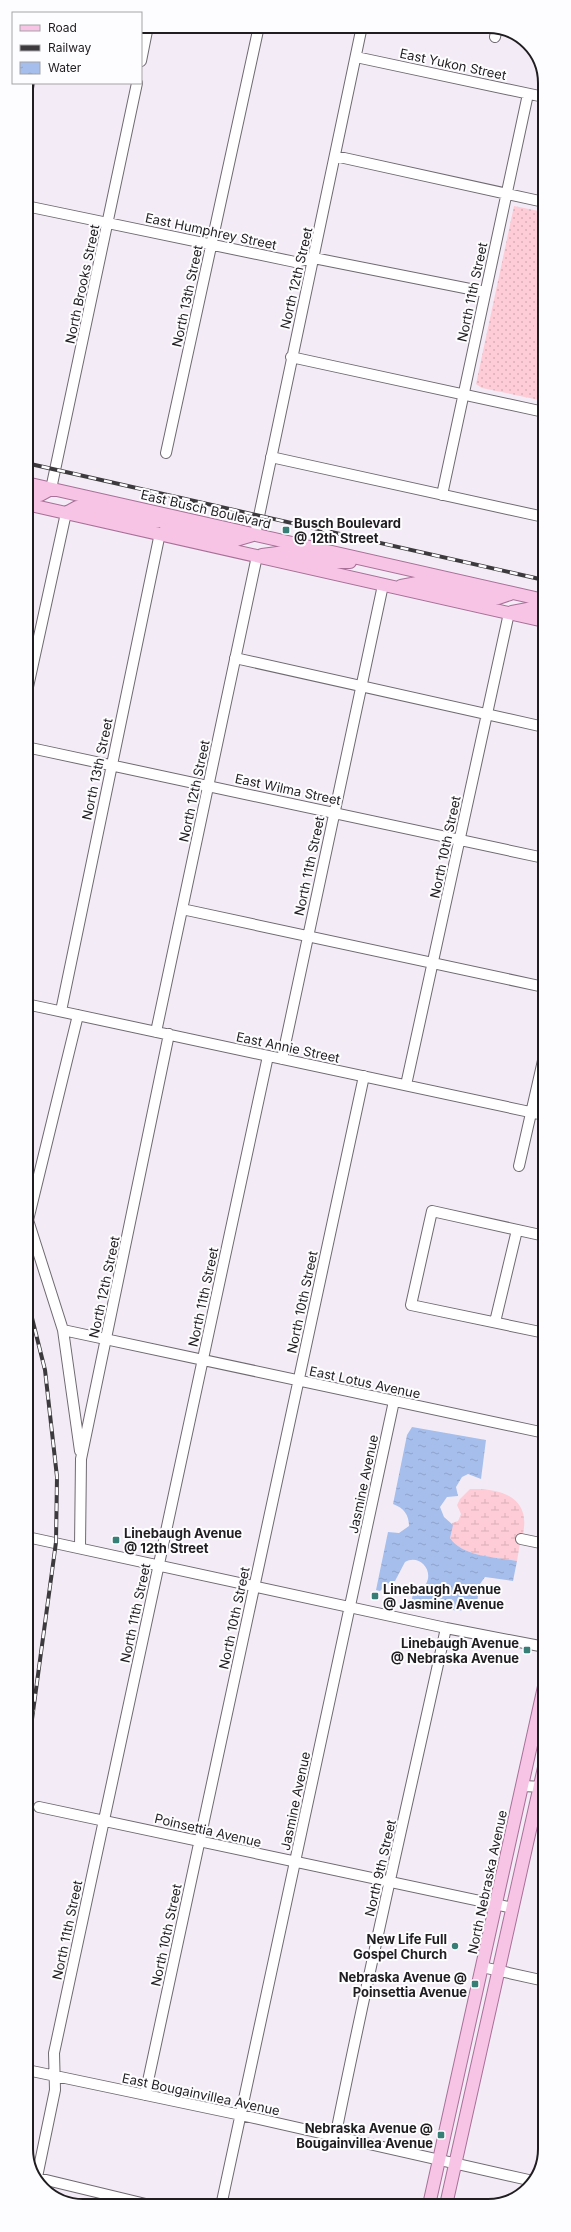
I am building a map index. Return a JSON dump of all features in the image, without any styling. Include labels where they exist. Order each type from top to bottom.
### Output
[{"type":"main road","name":"East Busch Boulevard","points":[[33,485],[538,599]]},
{"type":"main road","points":[[33,495],[40,495],[51,489]]},
{"type":"main road","points":[[33,506],[160,533],[538,620]]},
{"type":"main road","points":[[66,513],[78,507],[89,507],[153,522],[183,518]]},
{"type":"main road","points":[[160,533],[166,528],[174,528],[236,540],[255,535]]},
{"type":"main road","points":[[257,556],[285,552],[333,562],[368,561]]},
{"type":"main road","points":[[396,588],[417,583],[488,598],[498,598],[512,593]]},
{"type":"main road","points":[[509,613],[534,608],[538,609]]},
{"type":"main road","name":"North Nebraska Avenue","points":[[431,2199],[538,1714]]},
{"type":"main road","points":[[447,2199],[538,1803]]},
{"type":"street","points":[[142,56],[147,33]]},
{"type":"street","name":"North 13th Street","points":[[166,453],[257,33]]},
{"type":"street","name":"North 12th Street","points":[[255,535],[291,357],[314,258],[361,33]]},
{"type":"street","name":"East Yukon Street","points":[[356,57],[538,96]]},
{"type":"street","name":"North Brooks Street","points":[[51,489],[137,84]]},
{"type":"street","name":"North 11th Street","points":[[442,495],[528,94]]},
{"type":"street","points":[[335,156],[538,201]]},
{"type":"street","name":"East Humphrey Street","points":[[33,207],[295,262],[314,258],[485,292]]},
{"type":"street","points":[[291,357],[538,411]]},
{"type":"street","points":[[271,457],[538,516]]},
{"type":"street","points":[[33,664],[66,513]]},
{"type":"street","name":"North 13th Street","points":[[60,1011],[160,533]]},
{"type":"street","name":"North 12th Street","points":[[156,1032],[257,556]]},
{"type":"street","name":"North 11th Street","points":[[282,1059],[383,585]]},
{"type":"street","name":"North 10th Street","points":[[406,1086],[509,613]]},
{"type":"street","points":[[235,658],[360,688],[538,726]]},
{"type":"street","name":"East Wilma Street","points":[[33,748],[538,857]]},
{"type":"street","points":[[182,909],[538,986]]},
{"type":"street","name":"East Annie Street","points":[[33,1005],[538,1114]]},
{"type":"street","points":[[33,1194],[78,1015]]},
{"type":"street","name":"North 12th Street","points":[[80,1547],[81,1459],[169,1034]]},
{"type":"street","name":"North 11th Street","points":[[39,2171],[55,2090],[56,2076],[54,2053],[268,1056]]},
{"type":"street","name":"North 10th Street","points":[[145,2095],[364,1076]]},
{"type":"street","points":[[518,1166],[538,1082]]},
{"type":"street","points":[[538,1235],[432,1211],[411,1305],[538,1331]]},
{"type":"street","points":[[495,1322],[517,1230]]},
{"type":"street","points":[[33,1237],[63,1330],[81,1459]]},
{"type":"street","name":"East Lotus Avenue","points":[[63,1330],[299,1382],[538,1432]]},
{"type":"street","name":"Jasmine Avenue","points":[[223,2199],[394,1402]]},
{"type":"street","points":[[33,1538],[255,1585],[446,1628],[538,1646]]},
{"type":"street","points":[[522,1538],[538,1542]]},
{"type":"street","name":"North 9th Street","points":[[335,2138],[371,1963],[391,1883],[446,1628]]},
{"type":"street","points":[[522,1786],[538,1786]]},
{"type":"street","name":"Poinsettia Avenue","points":[[39,1807],[104,1819],[295,1863],[513,1908]]},
{"type":"street","points":[[482,1967],[538,1979]]},
{"type":"street","name":"East Bougainvillea Avenue","points":[[33,2071],[241,2115],[335,2138],[527,2180]]},
{"type":"street","points":[[44,2180],[125,2199]]},
{"type":"green space","points":[[514,206],[538,211],[538,400],[482,388],[476,384]]},
{"type":"green space","points":[[538,292],[538,335],[533,335]]},
{"type":"green space","points":[[470,1489],[492,1490],[503,1493],[518,1503],[522,1511],[524,1521],[523,1534],[518,1533],[516,1542],[520,1543],[517,1561],[471,1553],[456,1544],[450,1538],[452,1523],[458,1521],[461,1514],[457,1505],[460,1499]]},
{"type":"water","points":[[412,1427],[486,1440],[481,1479],[468,1474],[462,1477],[456,1487],[458,1496],[447,1497],[440,1507],[444,1517],[453,1525],[450,1538],[463,1549],[480,1555],[517,1561],[513,1581],[485,1577],[480,1584],[476,1608],[457,1611],[412,1599],[413,1593],[425,1585],[428,1579],[427,1569],[420,1562],[415,1560],[405,1562],[395,1581],[391,1581],[380,1591],[376,1590],[388,1532],[399,1533],[409,1526],[408,1518],[405,1512],[393,1504],[407,1435]]},
{"type":"railway","points":[[33,465],[538,579]]},
{"type":"railway","points":[[33,1322],[45,1370],[57,1477],[56,1542],[33,1712]]},
{"type":"place","name":"Busch Boulevard @ 12th Street","points":[[286,530]]},
{"type":"place","name":"Linebaugh Avenue @ 12th Street","points":[[116,1540]]},
{"type":"place","name":"Linebaugh Avenue @ Jasmine Avenue","points":[[375,1596]]},
{"type":"place","name":"Linebaugh Avenue @ Nebraska Avenue","points":[[527,1650]]},
{"type":"place","name":"New Life Full Gospel Church","points":[[455,1946]]},
{"type":"place","name":"Nebraska Avenue @ Poinsettia Avenue","points":[[475,1984]]},
{"type":"place","name":"Nebraska Avenue @ Bougainvillea Avenue","points":[[441,2135]]}]
